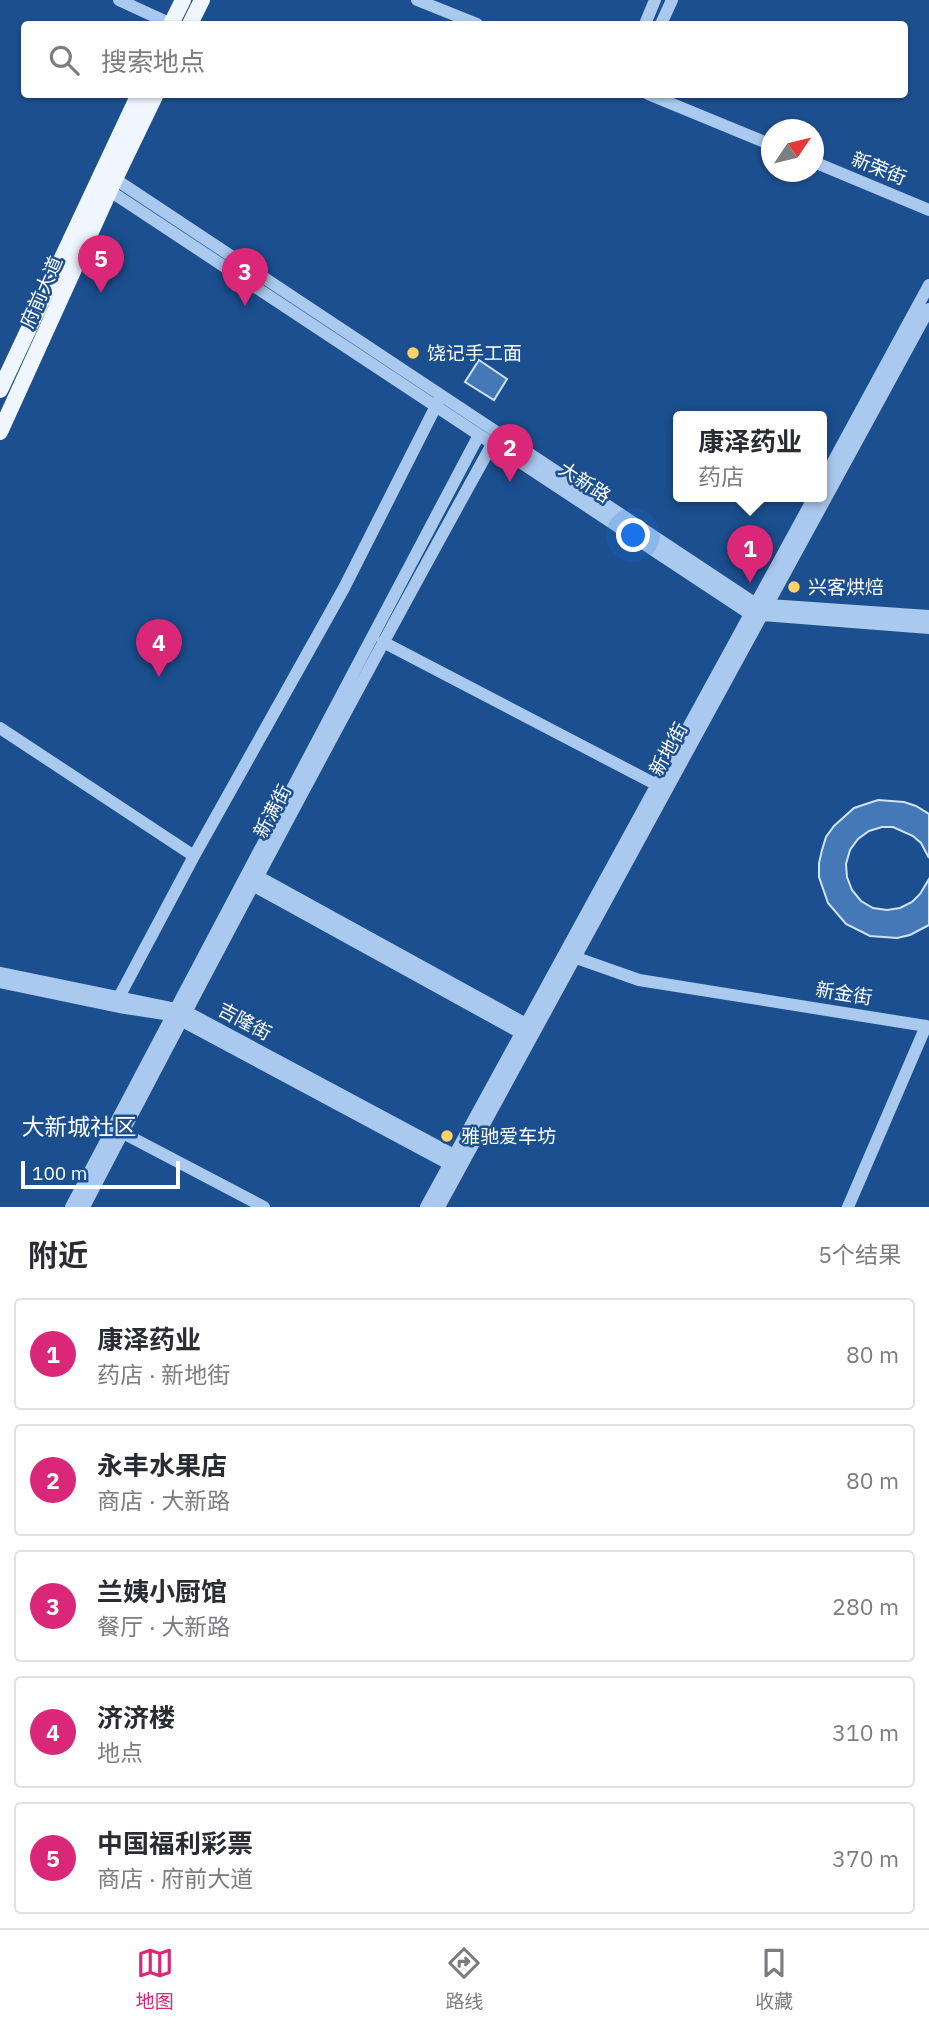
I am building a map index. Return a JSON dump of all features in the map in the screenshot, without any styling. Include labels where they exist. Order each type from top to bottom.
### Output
[{"type":"main road","points":[[173,21],[183,0]]},
{"type":"main road","points":[[192,21],[202,0]]},
{"type":"main road","name":"府前大道","points":[[0,390],[137,98]]},
{"type":"main road","name":"府前大道","points":[[0,432],[154,98]]},
{"type":"main road","points":[[0,355],[19,348]]},
{"type":"street","points":[[118,0],[165,21]]},
{"type":"street","points":[[417,0],[470,21]]},
{"type":"street","points":[[646,21],[655,0]]},
{"type":"street","points":[[662,21],[671,0]]},
{"type":"street","points":[[658,98],[761,140]]},
{"type":"street","name":"新荣街","points":[[824,166],[929,209]]},
{"type":"street","name":"大新路","points":[[112,185],[441,397],[753,609],[929,616]]},
{"type":"street","name":"大新路","points":[[112,185],[479,435],[753,609],[929,628]]},
{"type":"street","points":[[827,473],[929,285]]},
{"type":"street","name":"新地街","points":[[827,496],[929,309]]},
{"type":"street","points":[[118,997],[344,588],[441,397]]},
{"type":"street","name":"新满街","points":[[71,1207],[178,1014],[479,435]]},
{"type":"street","name":"新满街","points":[[84,1207],[121,1136],[178,1014],[257,881],[383,642],[498,435]]},
{"type":"street","name":"新地街","points":[[426,1207],[811,502]]},
{"type":"street","name":"新地街","points":[[439,1207],[824,502]]},
{"type":"street","points":[[383,642],[657,785]]},
{"type":"street","points":[[0,728],[194,856]]},
{"type":"street","points":[[257,881],[524,1029]]},
{"type":"street","name":"新金街","points":[[565,954],[639,980],[926,1026],[848,1207]]},
{"type":"street","name":"吉隆街","points":[[0,973],[118,997],[178,1014],[452,1159]]},
{"type":"street","name":"吉隆街","points":[[0,982],[119,1007],[178,1014]]},
{"type":"street","points":[[121,1136],[251,1207]]},
{"type":"street","points":[[121,1136],[264,1207]]},
{"type":"building","points":[[479,360],[507,379],[494,400],[465,382]]},
{"type":"building","points":[[878,800],[904,802],[929,814],[929,858],[921,843],[913,836],[893,827],[882,827],[869,831],[858,839],[850,850],[846,864],[852,890],[861,901],[873,908],[900,908],[912,902],[929,879],[929,925],[910,935],[897,938],[870,936],[846,924],[828,903],[819,877],[822,850],[826,837],[834,826],[854,808]]},
{"type":"place","name":"中国福利彩票","points":[[101,293]]},
{"type":"place","name":"兰姨小厨馆","points":[[245,306]]},
{"type":"place","name":"饶记手工面","points":[[413,353]]},
{"type":"place","name":"永丰水果店","points":[[510,482]]},
{"type":"place","name":"康泽药业","points":[[750,583]]},
{"type":"place","name":"兴客烘焙","points":[[794,587]]},
{"type":"place","name":"济济楼","points":[[159,677]]},
{"type":"place","name":"雅驰爱车坊","points":[[447,1136]]},
{"type":"district","name":"大新城社区","points":[[79,1126]]}]
